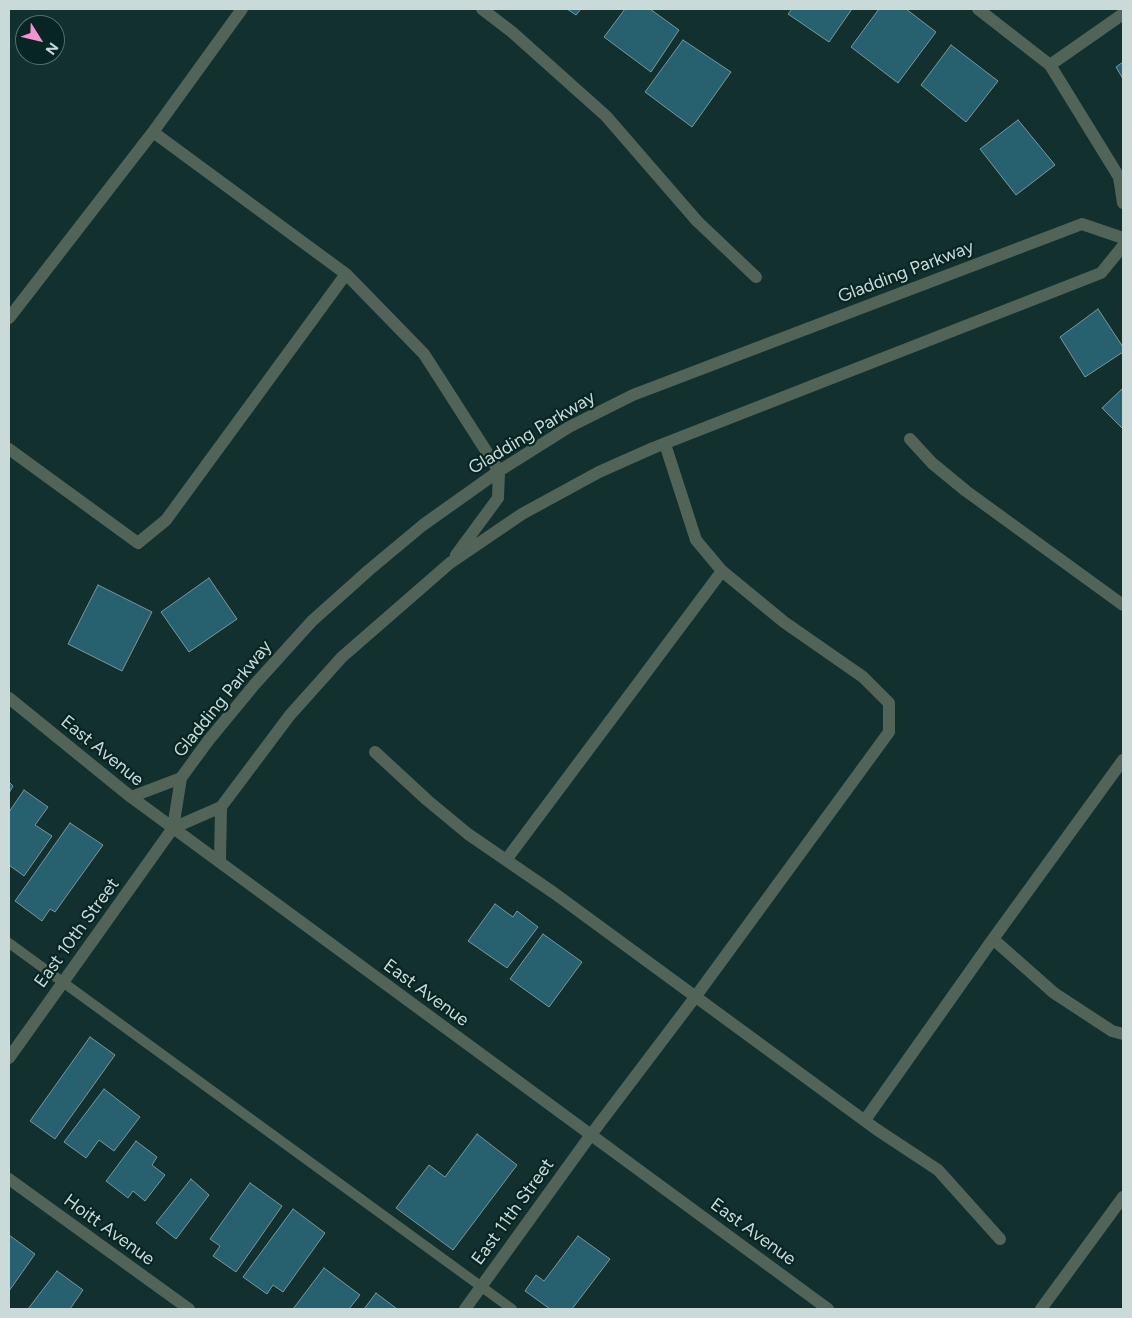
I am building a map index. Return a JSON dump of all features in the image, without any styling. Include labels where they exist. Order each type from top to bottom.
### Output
[{"type":"street","points":[[10,312],[153,132],[242,9]]},
{"type":"street","points":[[482,9],[512,32],[606,116],[697,221],[756,277]]},
{"type":"street","points":[[978,9],[1050,66],[1119,177],[1123,203]]},
{"type":"street","points":[[1050,66],[1123,14]]},
{"type":"street","points":[[153,132],[346,274],[424,354],[499,471],[498,498],[450,562]]},
{"type":"street","name":"Gladding Parkway","points":[[173,828],[181,778],[208,741],[255,684],[312,621],[368,570],[423,525],[499,471],[569,427],[633,395],[1082,224],[1123,238]]},
{"type":"street","points":[[173,828],[221,807],[290,716],[342,656],[450,562],[522,514],[600,472],[665,444],[1101,273],[1123,246]]},
{"type":"street","points":[[9,449],[138,543],[166,520],[346,274]]},
{"type":"street","points":[[910,438],[932,463],[966,491],[1123,605]]},
{"type":"street","name":"East 11th Street","points":[[465,1309],[590,1136],[696,996],[889,732],[889,703],[863,677],[784,622],[722,571],[696,540],[665,444]]},
{"type":"street","points":[[506,860],[722,571]]},
{"type":"street","name":"East Avenue","points":[[9,698],[131,797],[828,1309]]},
{"type":"street","points":[[375,752],[427,800],[468,834],[554,893],[866,1120],[938,1170],[1000,1239]]},
{"type":"street","points":[[866,1120],[993,939],[1123,760]]},
{"type":"street","points":[[131,797],[181,778]]},
{"type":"street","points":[[220,862],[221,807]]},
{"type":"street","name":"East 10th Street","points":[[9,1058],[173,828]]},
{"type":"street","points":[[993,939],[1054,993],[1112,1031],[1123,1034]]},
{"type":"street","name":"Hoitt Avenue","points":[[9,1179],[189,1309]]},
{"type":"street","points":[[1042,1309],[1123,1197]]},
{"type":"lane","points":[[9,943],[512,1309]]},
{"type":"building","points":[[567,9],[581,9],[576,15]]},
{"type":"building","points":[[625,9],[650,9],[679,30],[651,72],[604,37]]},
{"type":"building","points":[[792,9],[852,9],[829,42],[788,14]]},
{"type":"building","points":[[879,9],[906,9],[936,32],[898,83],[851,47]]},
{"type":"building","points":[[683,40],[731,72],[692,127],[645,92]]},
{"type":"building","points":[[951,45],[998,81],[966,122],[921,85]]},
{"type":"building","points":[[1123,62],[1123,79],[1116,67]]},
{"type":"building","points":[[1018,120],[1055,165],[1016,195],[980,149]]},
{"type":"building","points":[[1098,309],[1123,347],[1123,352],[1085,377],[1060,337]]},
{"type":"building","points":[[1123,388],[1123,429],[1102,408]]},
{"type":"building","points":[[209,578],[237,619],[189,652],[161,612]]},
{"type":"building","points":[[98,585],[152,612],[122,671],[68,644]]},
{"type":"building","points":[[9,782],[13,786],[9,793]]},
{"type":"building","points":[[24,790],[48,807],[35,825],[52,836],[24,876],[9,865],[9,812]]},
{"type":"building","points":[[70,823],[103,845],[55,912],[50,909],[42,921],[15,901]]},
{"type":"building","points":[[495,904],[513,917],[517,911],[538,927],[507,968],[468,941]]},
{"type":"building","points":[[543,934],[582,962],[549,1007],[510,979]]},
{"type":"building","points":[[90,1037],[115,1055],[55,1139],[30,1121]]},
{"type":"building","points":[[104,1089],[140,1117],[114,1151],[99,1140],[86,1158],[64,1142]]},
{"type":"building","points":[[477,1134],[517,1165],[453,1250],[396,1208],[429,1165],[445,1177]]},
{"type":"building","points":[[136,1141],[157,1157],[152,1165],[165,1175],[145,1201],[133,1191],[128,1198],[106,1181]]},
{"type":"building","points":[[191,1179],[209,1195],[176,1239],[156,1223]]},
{"type":"building","points":[[250,1183],[282,1206],[236,1272],[213,1256],[220,1246],[210,1239]]},
{"type":"building","points":[[293,1209],[325,1233],[283,1292],[273,1285],[267,1294],[243,1277]]},
{"type":"building","points":[[9,1235],[35,1254],[9,1291]]},
{"type":"building","points":[[578,1236],[610,1259],[572,1309],[550,1309],[525,1291],[536,1275],[544,1281]]},
{"type":"building","points":[[324,1268],[360,1295],[349,1309],[293,1309]]},
{"type":"building","points":[[57,1271],[83,1290],[70,1309],[28,1309]]},
{"type":"building","points":[[376,1293],[397,1309],[364,1309]]}]
